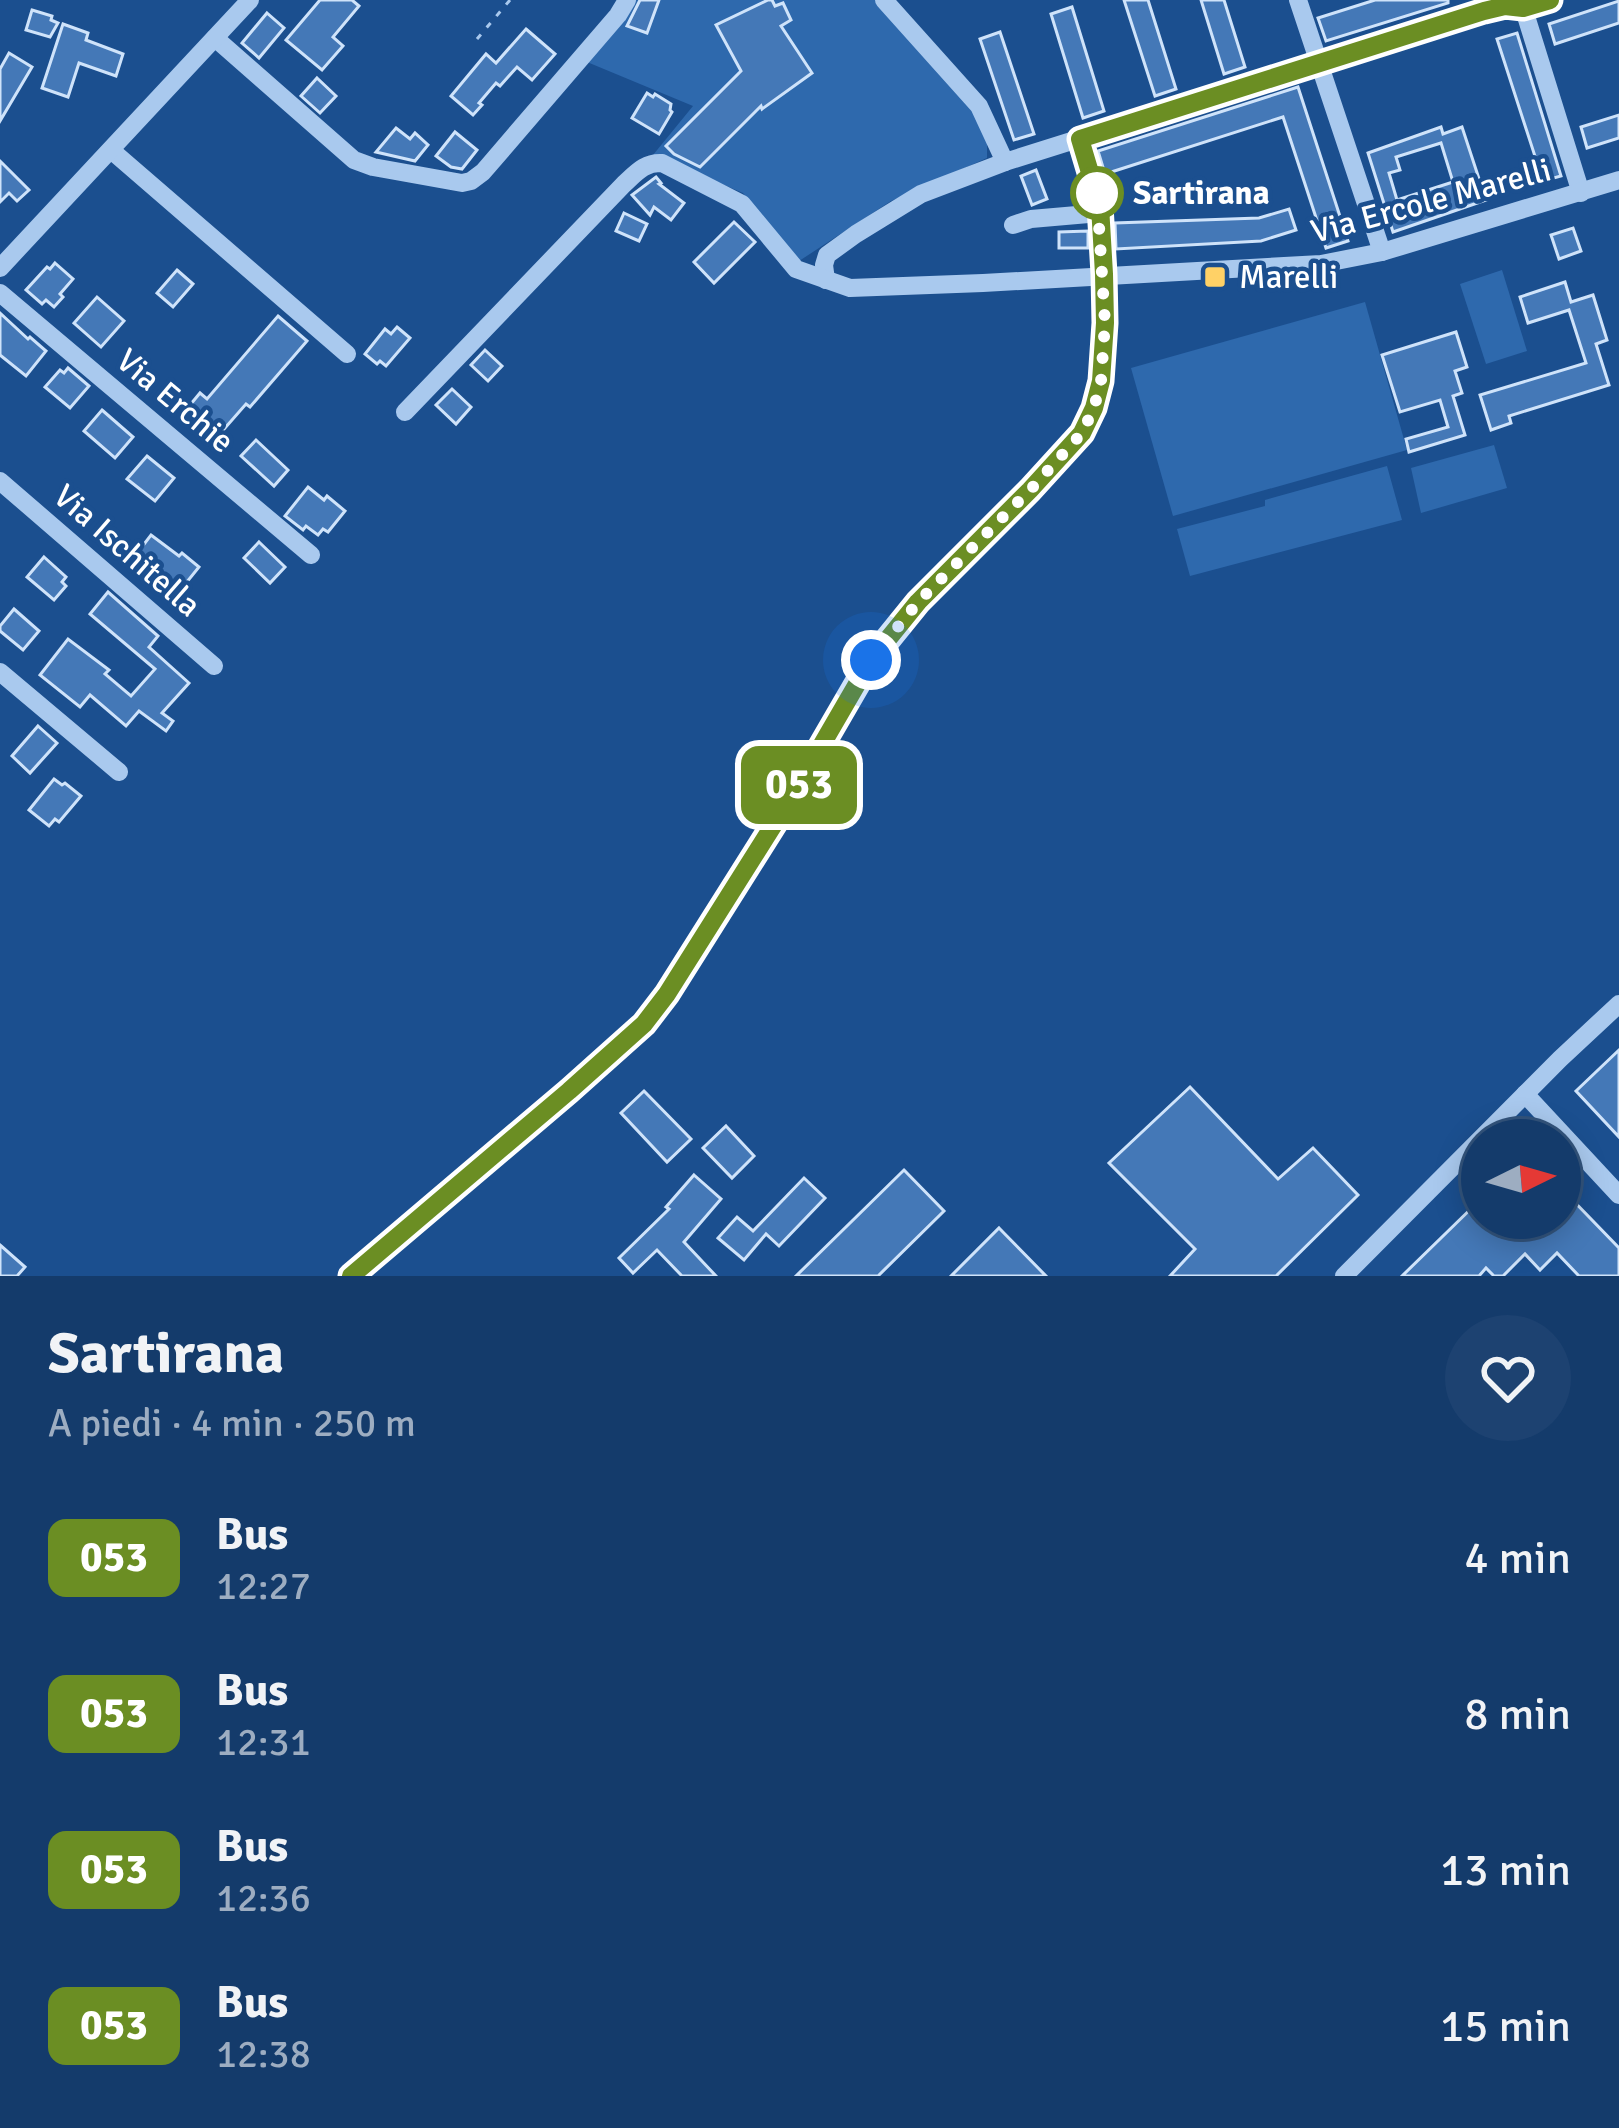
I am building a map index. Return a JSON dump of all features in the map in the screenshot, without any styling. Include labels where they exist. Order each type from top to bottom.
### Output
[{"type":"street","points":[[0,268],[250,0]]},
{"type":"street","points":[[215,38],[354,160],[462,183],[483,172],[627,0]]},
{"type":"street","points":[[884,0],[979,106],[1004,162]]},
{"type":"street","points":[[1298,0],[1382,252]]},
{"type":"street","points":[[405,412],[649,164],[662,163],[733,198],[750,211],[796,269],[826,280],[827,255],[921,194],[1004,162],[1484,11],[1550,0]]},
{"type":"street","points":[[1522,4],[1581,193]]},
{"type":"street","points":[[350,1276],[644,1024],[795,791],[871,660],[918,602],[1082,433],[1101,381],[1105,323],[1100,213],[1080,139]]},
{"type":"street","points":[[111,150],[347,354]]},
{"type":"street","name":"Via Ercole Marelli","points":[[826,280],[850,288],[983,284],[1322,264],[1382,252],[1619,180]]},
{"type":"street","points":[[1013,225],[1100,213]]},
{"type":"street","name":"Via Erchie","points":[[0,292],[310,555]]},
{"type":"street","name":"Via Ischitella","points":[[0,481],[214,666]]},
{"type":"street","points":[[0,672],[119,772]]},
{"type":"street","points":[[1344,1276],[1619,1004]]},
{"type":"street","points":[[1525,1094],[1619,1196]]},
{"type":"path","points":[[477,39],[510,0]]},
{"type":"shaded area","points":[[635,0],[875,0],[977,116],[987,139],[987,158],[891,201],[796,263],[743,193],[653,155],[693,106],[587,62]]},
{"type":"shaded area","points":[[1502,270],[1527,351],[1486,364],[1460,284]]},
{"type":"shaded area","points":[[1365,302],[1407,450],[1173,516],[1131,368]]},
{"type":"shaded area","points":[[1494,445],[1507,488],[1421,513],[1411,468]]},
{"type":"shaded area","points":[[1387,466],[1402,520],[1190,576],[1177,529]]},
{"type":"building","points":[[320,0],[352,0],[359,6],[333,37],[343,46],[322,70],[286,40]]},
{"type":"building","points":[[640,0],[659,0],[647,33],[627,26]]},
{"type":"building","points":[[768,0],[775,6],[783,3],[791,20],[781,26],[812,73],[761,106],[700,167],[674,154],[666,146],[741,71],[716,25]]},
{"type":"building","points":[[1124,0],[1148,0],[1176,89],[1155,96]]},
{"type":"building","points":[[1201,0],[1224,0],[1245,67],[1224,74]]},
{"type":"building","points":[[1375,0],[1448,3],[1326,41],[1318,18]]},
{"type":"building","points":[[1619,1],[1619,23],[1555,44],[1549,24]]},
{"type":"building","points":[[1072,7],[1104,111],[1083,118],[1051,14]]},
{"type":"building","points":[[32,10],[58,23],[50,37],[26,30]]},
{"type":"building","points":[[267,13],[284,28],[259,58],[242,43]]},
{"type":"building","points":[[63,24],[88,33],[86,40],[123,54],[116,76],[79,63],[68,97],[42,88]]},
{"type":"building","points":[[526,29],[555,54],[532,80],[517,67],[500,86],[496,83],[473,115],[451,96],[486,54],[496,63]]},
{"type":"building","points":[[1000,32],[1034,134],[1014,140],[980,39]]},
{"type":"building","points":[[1517,33],[1561,176],[1543,181],[1497,39]]},
{"type":"building","points":[[9,53],[32,67],[0,121],[0,69]]},
{"type":"building","points":[[317,78],[336,96],[320,113],[301,96]]},
{"type":"building","points":[[1298,87],[1348,241],[1326,248],[1283,117],[1105,174],[1098,151]]},
{"type":"building","points":[[647,93],[671,104],[672,112],[659,134],[632,118]]},
{"type":"building","points":[[1619,115],[1619,138],[1587,148],[1581,127]]},
{"type":"building","points":[[1441,127],[1443,134],[1462,127],[1486,200],[1393,232],[1368,153]],"holes":[[[1441,143],[1453,182],[1397,200],[1389,173],[1400,170],[1396,157]]]},
{"type":"building","points":[[396,128],[410,139],[415,133],[428,145],[415,161],[376,152]]},
{"type":"building","points":[[455,132],[477,150],[462,169],[436,156]]},
{"type":"building","points":[[0,161],[29,190],[17,201],[9,193],[0,202]]},
{"type":"building","points":[[1036,170],[1047,199],[1032,205],[1021,176]]},
{"type":"building","points":[[656,177],[684,203],[671,220],[654,207],[650,215],[632,195]]},
{"type":"building","points":[[1289,209],[1296,230],[1261,241],[1116,249],[1115,223],[1259,218]]},
{"type":"building","points":[[624,213],[647,224],[639,241],[616,231]]},
{"type":"building","points":[[734,222],[755,242],[714,283],[694,262]]},
{"type":"building","points":[[1573,228],[1581,251],[1559,259],[1551,235]]},
{"type":"building","points":[[1088,231],[1088,248],[1059,248],[1059,232]]},
{"type":"building","points":[[55,263],[73,279],[54,307],[46,300],[42,304],[26,290]]},
{"type":"building","points":[[177,270],[193,284],[173,307],[157,293]]},
{"type":"building","points":[[1565,282],[1571,302],[1593,295],[1607,340],[1596,344],[1609,385],[1509,416],[1511,423],[1491,430],[1480,395],[1586,363],[1569,310],[1528,323],[1520,297]]},
{"type":"building","points":[[97,297],[124,321],[101,347],[74,323]]},
{"type":"building","points":[[0,313],[46,351],[26,376],[0,355]]},
{"type":"building","points":[[278,316],[307,341],[211,444],[180,417],[200,393],[207,399]]},
{"type":"building","points":[[397,327],[410,338],[386,366],[377,364],[365,354],[385,329],[391,334]]},
{"type":"building","points":[[1456,332],[1467,367],[1455,371],[1462,393],[1453,396],[1465,435],[1409,452],[1406,439],[1448,427],[1440,400],[1400,412],[1382,355]]},
{"type":"building","points":[[485,350],[502,366],[488,381],[471,365]]},
{"type":"building","points":[[68,368],[89,386],[70,408],[45,387]]},
{"type":"building","points":[[452,389],[471,407],[456,424],[436,405]]},
{"type":"building","points":[[102,410],[133,437],[115,458],[84,431]]},
{"type":"building","points":[[256,440],[288,470],[274,486],[241,456]]},
{"type":"building","points":[[147,456],[174,478],[155,501],[127,479]]},
{"type":"building","points":[[308,487],[345,511],[328,532],[323,529],[318,535],[306,526],[303,530],[285,516]]},
{"type":"building","points":[[151,535],[199,567],[174,598],[128,565]]},
{"type":"building","points":[[259,542],[285,567],[270,583],[244,558]]},
{"type":"building","points":[[44,557],[66,577],[62,582],[66,586],[54,600],[27,577]]},
{"type":"building","points":[[108,592],[158,636],[149,647],[189,683],[162,713],[173,721],[166,731],[139,711],[126,726],[90,695],[80,707],[40,675],[68,639],[109,670],[105,674],[131,696],[155,669],[90,614]]},
{"type":"building","points":[[14,609],[39,631],[23,650],[0,631]]},
{"type":"building","points":[[38,726],[57,743],[30,773],[12,756]]},
{"type":"building","points":[[54,779],[81,796],[59,822],[55,819],[49,826],[29,810]]},
{"type":"building","points":[[1619,1050],[1619,1137],[1576,1091]]},
{"type":"building","points":[[1190,1087],[1278,1179],[1313,1148],[1358,1195],[1276,1276],[1170,1276],[1195,1249],[1109,1163]]},
{"type":"building","points":[[644,1091],[691,1139],[667,1162],[621,1113]]},
{"type":"building","points":[[726,1126],[754,1156],[732,1178],[703,1148]]},
{"type":"building","points":[[904,1170],[944,1211],[878,1276],[796,1276]]},
{"type":"building","points":[[694,1175],[721,1199],[684,1242],[716,1276],[682,1276],[657,1250],[633,1273],[619,1258],[669,1209],[666,1207]]},
{"type":"building","points":[[804,1178],[825,1198],[779,1246],[766,1234],[744,1260],[718,1238],[737,1217],[753,1231]]},
{"type":"building","points":[[1581,1209],[1619,1248],[1619,1276],[1579,1276],[1557,1253],[1540,1270],[1525,1254],[1503,1276],[1494,1276],[1486,1268],[1479,1276],[1402,1276],[1461,1218],[1461,1239],[1581,1239]]},
{"type":"building","points":[[999,1228],[1046,1276],[951,1276]]},
{"type":"building","points":[[0,1245],[25,1267],[17,1276],[0,1276]]},
{"type":"bus line","name":"053","points":[[351,1276],[644,1024],[795,791],[871,660],[918,602],[1082,433],[1101,381],[1105,323],[1100,206],[1080,139],[1484,11],[1550,0]]},
{"type":"place","name":"Sartirana","points":[[1097,193]]},
{"type":"place","name":"Marelli","points":[[1215,277]]},
{"type":"route","points":[[871,660],[918,602],[1082,433],[1101,381],[1105,323],[1097,193]]}]
